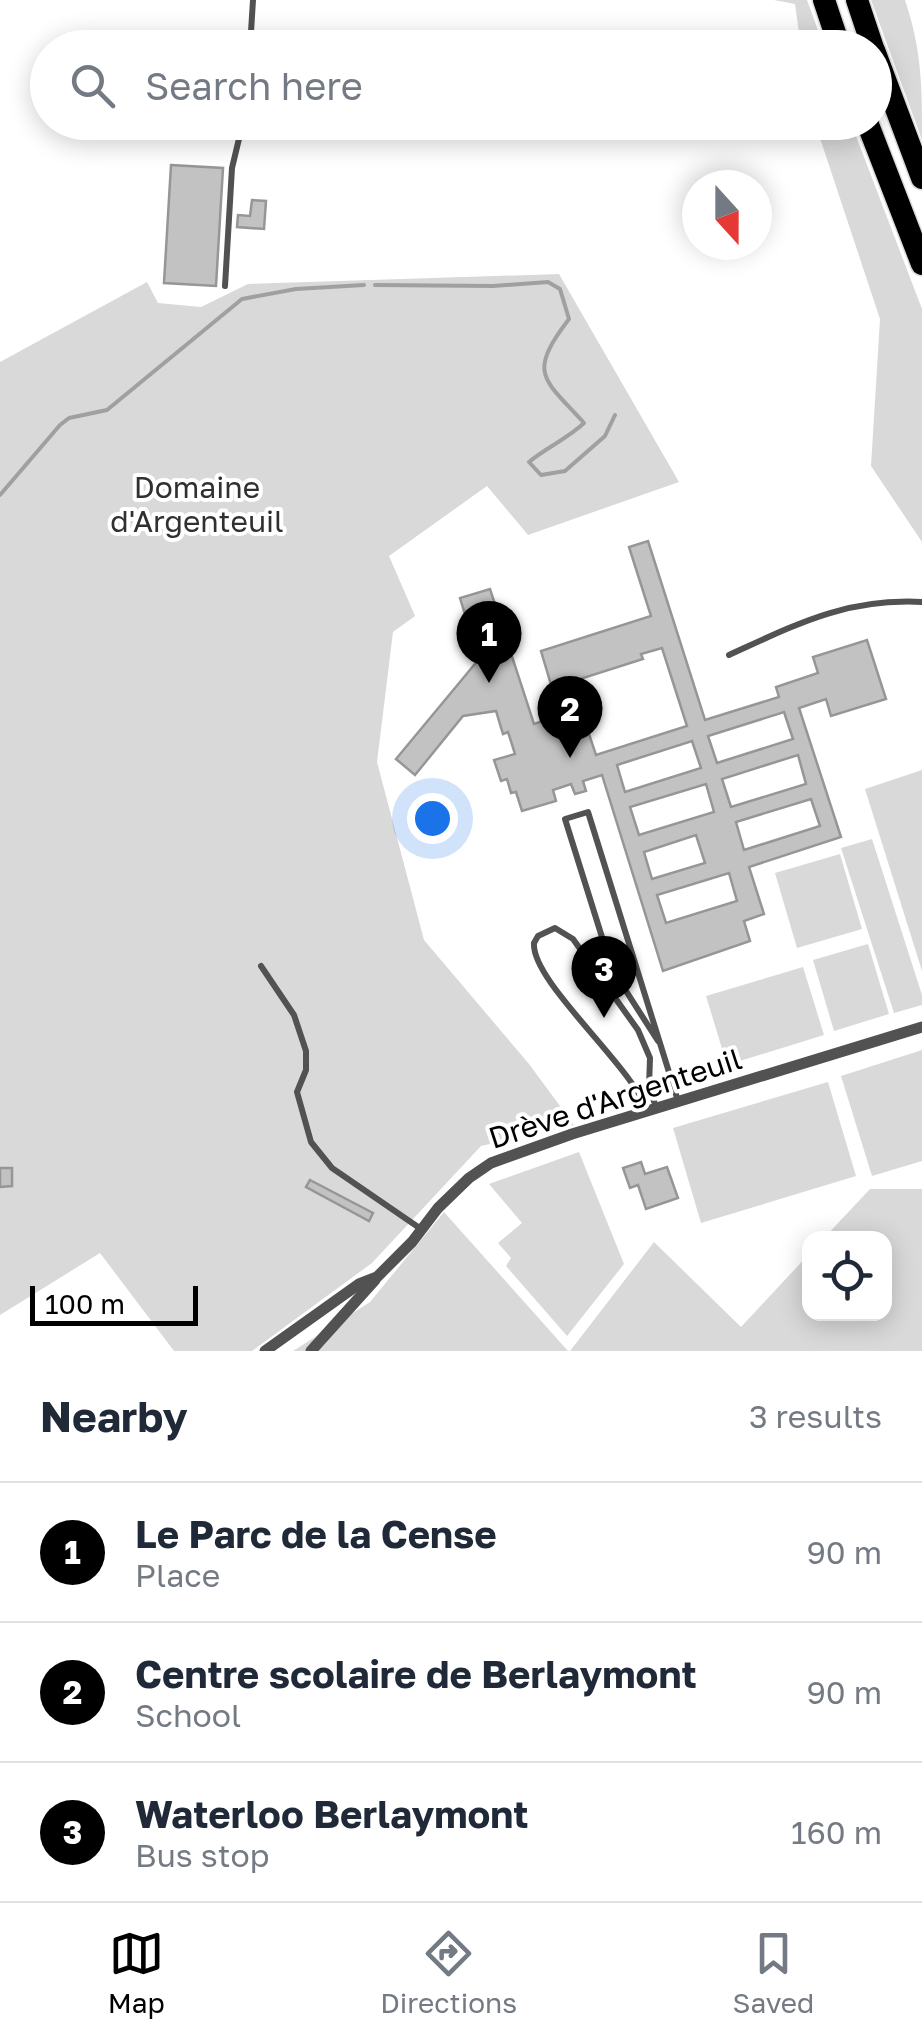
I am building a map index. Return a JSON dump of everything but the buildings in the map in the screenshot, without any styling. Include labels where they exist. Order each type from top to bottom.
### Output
[{"type":"highway","points":[[824,0],[834,30]]},
{"type":"highway","points":[[857,0],[867,30]]},
{"type":"highway","points":[[892,97],[922,178]]},
{"type":"highway","points":[[875,140],[922,264]]},
{"type":"street","name":"Drève d'Argenteuil","points":[[266,1351],[360,1284],[378,1276],[459,1188],[491,1163],[922,1027]]},
{"type":"street","points":[[312,1351],[378,1276]]},
{"type":"lane","points":[[251,30],[252,0]]},
{"type":"lane","points":[[225,286],[232,168],[239,140]]},
{"type":"lane","points":[[730,655],[829,612],[866,602],[922,602]]},
{"type":"lane","points":[[658,1040],[609,960],[565,820],[588,812],[678,1102]]},
{"type":"lane","points":[[555,928],[574,939],[638,1030],[650,1058],[652,1110],[536,960],[534,943],[545,931],[555,928]]},
{"type":"lane","points":[[609,960],[619,950],[632,954]]},
{"type":"lane","points":[[261,966],[294,1016],[306,1050],[306,1070],[297,1092],[310,1142],[332,1168],[422,1229]]},
{"type":"green space","points":[[774,0],[807,0],[818,30],[799,30],[795,4]]},
{"type":"green space","points":[[871,0],[905,0],[920,69],[922,140],[892,58],[892,30],[882,30]]},
{"type":"green space","points":[[821,140],[857,140],[922,309],[922,542],[871,466],[880,319]]},
{"type":"green space","name":"Domaine d'Argenteuil","points":[[559,274],[679,482],[528,535],[487,486],[389,556],[415,616],[393,632],[377,762],[424,940],[529,1064],[574,1125],[481,1146],[372,1263],[252,1351],[174,1351],[100,1253],[0,1315],[0,362],[147,282],[158,303],[201,307],[248,284]]},
{"type":"green space","points":[[922,770],[922,971],[865,789]]},
{"type":"green space","points":[[872,839],[922,995],[922,1005],[894,1013],[841,848]]},
{"type":"green space","points":[[840,854],[862,929],[797,948],[775,873]]},
{"type":"green space","points":[[868,944],[889,1014],[834,1031],[813,960]]},
{"type":"green space","points":[[803,967],[824,1035],[727,1065],[706,996]]},
{"type":"green space","points":[[922,1050],[922,1161],[872,1176],[841,1076]]},
{"type":"green space","points":[[828,1082],[856,1176],[701,1223],[673,1128]]},
{"type":"green space","points":[[579,1152],[624,1264],[567,1336],[506,1266],[511,1258],[498,1243],[522,1223],[489,1184]]},
{"type":"green space","points":[[870,1189],[922,1189],[922,1351],[570,1351],[654,1242],[741,1327],[802,1262],[802,1321],[892,1321],[892,1231],[831,1231]]},
{"type":"green space","points":[[444,1212],[568,1351],[293,1351],[370,1302]]},
{"type":"waterway","points":[[375,285],[493,286],[548,282],[560,289],[569,319],[548,352],[545,375],[558,396],[584,423],[529,462],[541,475],[565,471],[605,436],[615,415]]},
{"type":"waterway","points":[[0,495],[60,425],[69,418],[107,410],[242,299],[296,289],[364,285]]},
{"type":"place","name":"Le Parc de la Cense","points":[[489,683]]},
{"type":"place","name":"Centre scolaire de Berlaymont","points":[[570,758]]},
{"type":"place","name":"Waterloo Berlaymont","points":[[604,1018]]}]
